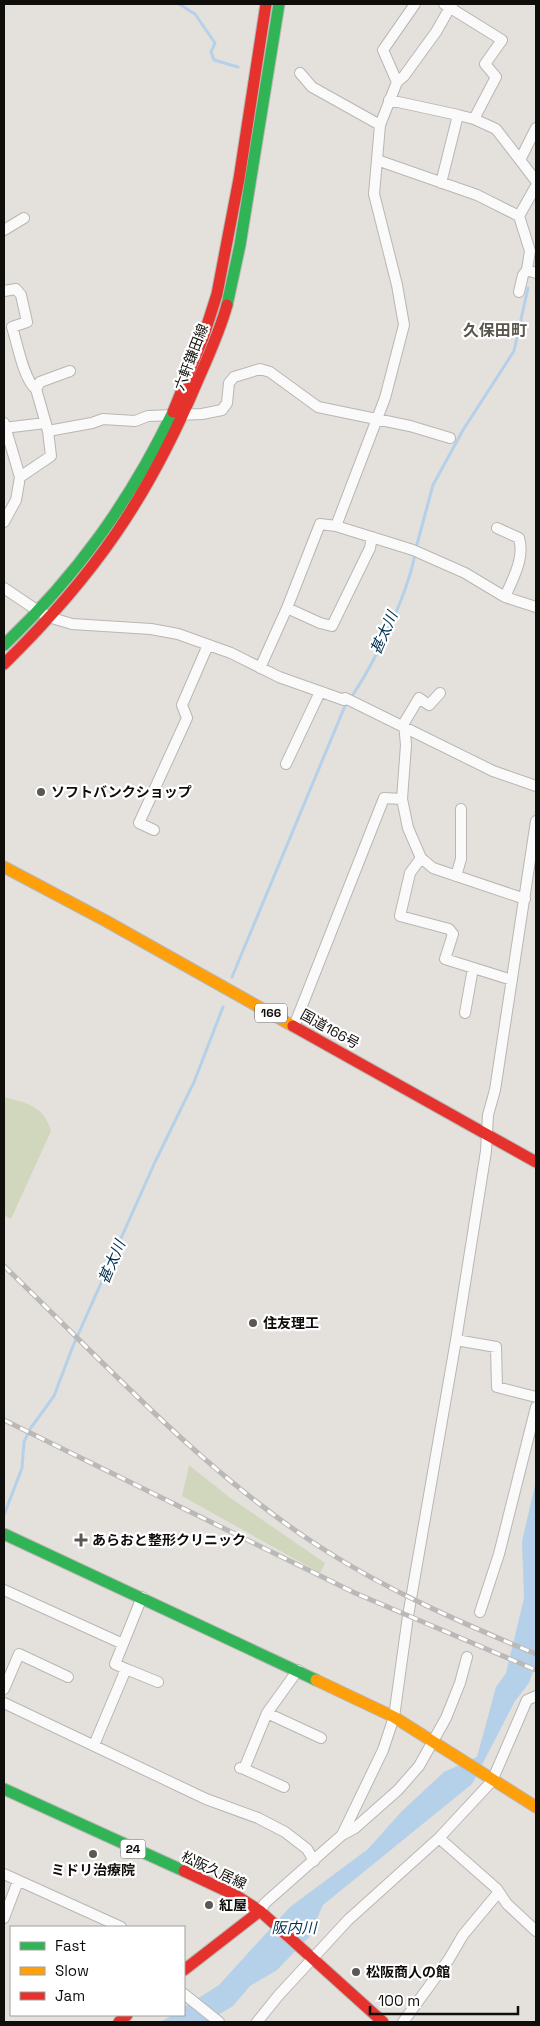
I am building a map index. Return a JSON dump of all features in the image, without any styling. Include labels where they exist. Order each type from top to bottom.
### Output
[{"type":"main road","name":"六軒鎌田線","points":[[4,664],[52,618],[82,583],[128,522],[162,463],[220,285],[266,4]]},
{"type":"main road","name":"六軒鎌田線","points":[[4,645],[78,568],[116,517],[179,414],[225,311],[237,261],[279,4]]},
{"type":"main road","name":"国道166号","points":[[4,867],[294,1026],[536,1162]]},
{"type":"main road","points":[[4,1534],[298,1670],[394,1717],[536,1807]]},
{"type":"main road","name":"松阪久居線","points":[[4,1789],[237,1896],[263,1914],[382,2022]]},
{"type":"main road","points":[[186,1964],[263,1914]]},
{"type":"street","points":[[397,82],[383,50],[414,4]]},
{"type":"street","points":[[336,526],[385,398],[404,325],[397,285],[374,194],[380,125],[397,82],[404,76],[449,5],[502,40],[485,64],[496,77],[474,118]]},
{"type":"street","points":[[300,73],[312,87],[380,125]]},
{"type":"street","points":[[389,100],[474,118],[496,129],[536,181]]},
{"type":"street","points":[[442,183],[458,116]]},
{"type":"street","points":[[520,160],[536,128]]},
{"type":"street","points":[[377,160],[477,195],[519,216],[530,251],[532,272],[523,275],[519,292]]},
{"type":"street","points":[[519,216],[536,186]]},
{"type":"street","points":[[4,230],[24,218]]},
{"type":"street","points":[[4,291],[16,289],[21,295],[27,322],[12,327],[26,375],[32,386],[36,389],[47,427],[51,456],[20,476]]},
{"type":"street","points":[[4,522],[16,500],[20,476],[4,426],[47,427],[103,419],[135,420],[148,416],[222,410],[227,403],[229,383],[234,377],[260,369],[270,372],[318,406],[450,438]]},
{"type":"street","points":[[36,389],[40,382],[70,371]]},
{"type":"street","points":[[260,668],[287,608],[320,524],[336,526],[416,551],[465,572],[505,597],[536,606]]},
{"type":"street","points":[[497,528],[519,538],[522,555],[505,597]]},
{"type":"street","points":[[287,608],[320,623],[332,626],[370,548],[372,537]]},
{"type":"street","points":[[4,588],[38,611],[52,618],[72,624],[161,630],[231,653],[260,668],[320,692],[348,700],[493,771],[536,786]]},
{"type":"street","points":[[154,830],[139,823],[187,718],[182,705],[208,645]]},
{"type":"street","points":[[286,764],[320,692]]},
{"type":"street","points":[[440,693],[429,705],[419,698],[404,723],[406,745],[402,798],[408,828],[421,858],[433,868],[529,897]]},
{"type":"street","points":[[294,1026],[384,798],[402,798]]},
{"type":"street","points":[[456,876],[461,860],[461,809]]},
{"type":"street","points":[[342,1835],[383,1750],[394,1717],[408,1616],[456,1340],[486,1151],[488,1115],[496,1090],[512,980],[529,897],[536,823]]},
{"type":"street","points":[[421,858],[410,873],[400,916],[449,929],[452,934],[445,959],[512,980]]},
{"type":"street","points":[[465,1013],[473,968]]},
{"type":"street","points":[[456,1340],[496,1347],[496,1387],[536,1397]]},
{"type":"street","points":[[480,1612],[499,1554],[536,1407]]},
{"type":"street","points":[[4,1590],[123,1644]]},
{"type":"street","points":[[142,1597],[115,1664],[158,1682]]},
{"type":"street","points":[[4,1689],[20,1654],[68,1677]]},
{"type":"street","points":[[263,1914],[265,1903],[342,1835],[355,1828],[398,1790],[419,1766],[446,1718],[460,1683],[467,1657]]},
{"type":"street","points":[[94,1745],[126,1669]]},
{"type":"street","points":[[284,1787],[242,1769],[267,1714],[298,1670]]},
{"type":"street","points":[[257,2022],[309,1954],[440,1838],[490,1779],[526,1700],[536,1696]]},
{"type":"street","points":[[4,1703],[206,1799],[258,1818],[278,1828],[307,1849],[314,1861]]},
{"type":"street","points":[[267,1714],[321,1738]]},
{"type":"street","points":[[440,1838],[497,1889],[498,1893],[536,1930]]},
{"type":"street","points":[[4,1874],[119,1926]]},
{"type":"street","points":[[4,1918],[18,1881]]},
{"type":"street","points":[[403,2022],[449,1958],[463,1935],[498,1893]]},
{"type":"street","points":[[185,1995],[219,2022]]},
{"type":"green space","points":[[4,1097],[34,1107],[44,1116],[51,1131],[11,1219],[4,1215]]},
{"type":"green space","points":[[189,1465],[229,1497],[325,1563],[320,1573],[182,1496]]},
{"type":"water","name":"阪内川","points":[[536,1481],[536,1663],[529,1683],[515,1701],[472,1784],[323,1905],[309,1937],[277,1970],[250,1986],[233,2006],[206,2022],[161,2022],[170,2016],[185,2016],[185,2006],[219,1985],[290,1907],[368,1849],[402,1811],[444,1772],[477,1757],[496,1687],[506,1673],[524,1598],[522,1541]]},
{"type":"waterway","name":"甚太川","points":[[179,4],[195,14],[215,43],[211,52],[214,60],[238,67]]},
{"type":"waterway","name":"甚太川","points":[[416,548],[433,485],[463,430],[514,351],[528,288]]},
{"type":"waterway","name":"甚太川","points":[[232,977],[345,706],[366,674],[387,633],[404,591],[415,554]]},
{"type":"waterway","name":"甚太川","points":[[4,1515],[22,1468],[24,1442],[30,1429],[54,1396],[73,1346],[155,1162],[194,1082],[223,1007]]},
{"type":"railway","points":[[4,1266],[117,1377],[195,1450],[235,1485],[277,1517],[320,1547],[372,1578],[453,1618],[536,1654]]},
{"type":"railway","points":[[4,1420],[355,1593],[536,1670]]},
{"type":"traffic: fast","points":[[227,305],[240,245],[279,4]]},
{"type":"traffic: fast","points":[[4,645],[78,565],[138,477],[173,412]]},
{"type":"traffic: fast","points":[[4,1534],[316,1680]]},
{"type":"traffic: fast","points":[[4,1789],[184,1871]]},
{"type":"traffic: slow","points":[[4,867],[106,921],[293,1026]]},
{"type":"traffic: slow","points":[[316,1680],[394,1717],[536,1807]]},
{"type":"traffic: jam","points":[[173,412],[203,338],[217,294],[239,179],[266,4]]},
{"type":"traffic: jam","points":[[4,664],[36,631],[92,567],[138,499],[159,463],[178,424],[214,344],[227,305]]},
{"type":"traffic: jam","points":[[293,1026],[536,1162]]},
{"type":"traffic: jam","points":[[184,1871],[237,1896],[260,1911],[383,2022]]},
{"type":"traffic: jam","points":[[185,1969],[260,1911]]},
{"type":"traffic: jam","points":[[119,2022],[126,2016]]},
{"type":"place","name":"ソフトバンクショップ","points":[[41,792]]},
{"type":"place","name":"住友理工","points":[[253,1323]]},
{"type":"place","name":"あらおと整形クリニック","points":[[81,1540]]},
{"type":"place","name":"ミドリ治療院","points":[[93,1854]]},
{"type":"place","name":"紅屋","points":[[209,1905]]},
{"type":"place","name":"松阪商人の館","points":[[356,1972]]},
{"type":"district","name":"久保田町","points":[[495,330]]}]
